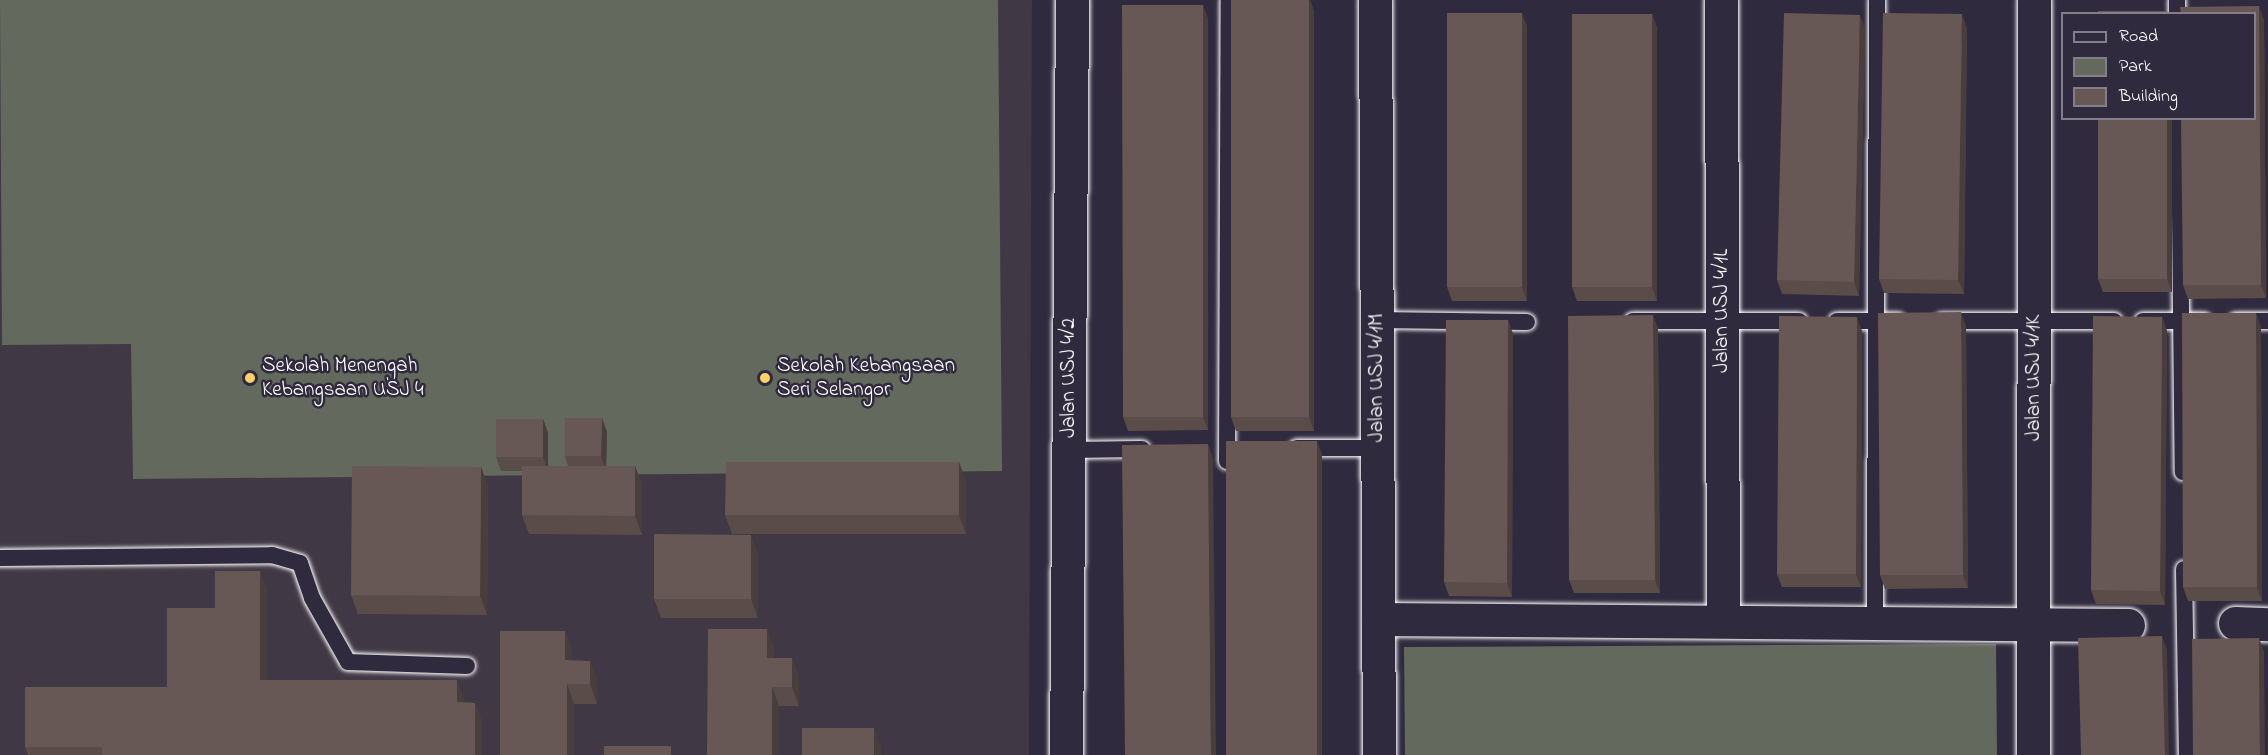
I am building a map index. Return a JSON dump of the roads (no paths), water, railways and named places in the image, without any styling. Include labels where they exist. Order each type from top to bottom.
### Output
[{"type":"street","name":"Jalan USJ 4/2","points":[[1066,755],[1072,0]]},
{"type":"street","name":"Jalan USJ 4/1M","points":[[1375,0],[1379,755]]},
{"type":"street","name":"Jalan USJ 4/1L","points":[[1721,0],[1723,621]]},
{"type":"street","name":"Jalan USJ 4/1K","points":[[2033,755],[2034,0]]},
{"type":"street","points":[[1378,619],[2128,625]]},
{"type":"street","points":[[2235,623],[2268,624]]},
{"type":"lane","points":[[1227,484],[1229,0]]},
{"type":"lane","points":[[1875,622],[1877,0]]},
{"type":"lane","points":[[2178,120],[2183,496]]},
{"type":"lane","points":[[1377,320],[1527,322]]},
{"type":"lane","points":[[1619,321],[2268,321]]},
{"type":"lane","points":[[1204,449],[1250,448]]},
{"type":"lane","points":[[1273,448],[1377,448]]},
{"type":"lane","points":[[1068,450],[1159,449]]},
{"type":"lane","points":[[2184,554],[2187,755]]},
{"type":"lane","points":[[0,558],[272,555],[300,563],[312,598],[348,662],[466,666]]},
{"type":"place","name":"Sekolah Menengah Kebangsaan USJ 4","points":[[250,378]]},
{"type":"place","name":"Sekolah Kebangsaan Seri Selangor","points":[[765,378]]}]
